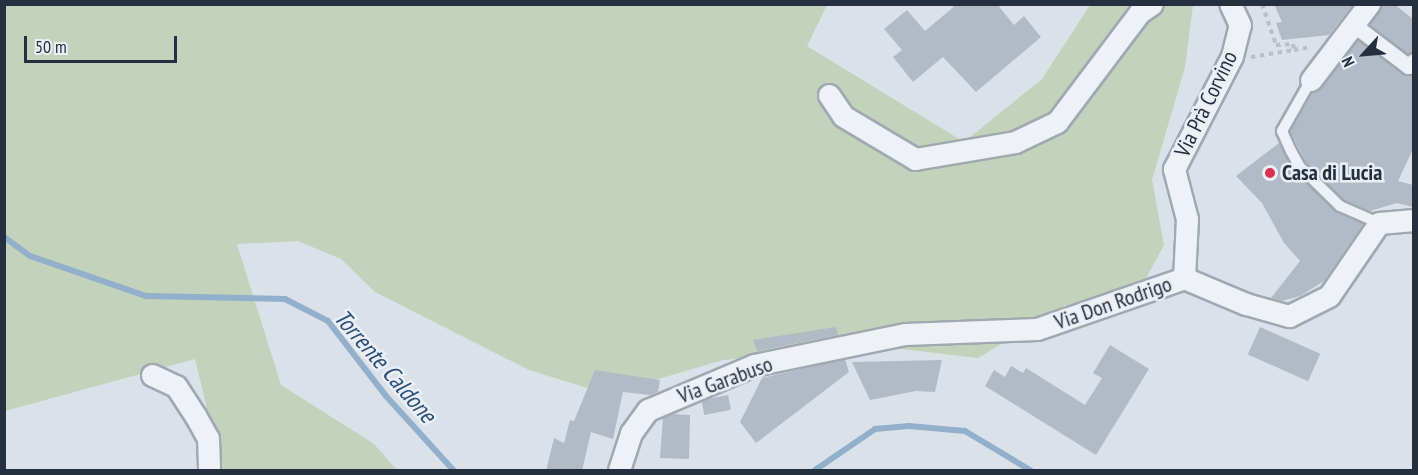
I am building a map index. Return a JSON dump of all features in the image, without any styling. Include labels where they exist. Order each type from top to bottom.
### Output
[{"type":"street","points":[[829,95],[843,116],[915,159],[1015,142],[1057,122],[1140,12],[1152,4]]},
{"type":"street","name":"Via Prà Corvino","points":[[1184,278],[1187,219],[1174,169],[1232,56],[1240,25],[1230,4]]},
{"type":"street","points":[[1311,80],[1369,4]]},
{"type":"street","points":[[1354,25],[1408,66],[1413,61]]},
{"type":"street","points":[[1378,223],[1413,220]]},
{"type":"street","name":"Via Don Rodrigo","points":[[905,334],[1037,329],[1184,278],[1246,304],[1289,316],[1329,296],[1378,223]]},
{"type":"street","name":"Via Garabuso","points":[[619,471],[631,433],[648,410],[754,365],[905,334]]},
{"type":"street","points":[[152,375],[176,386],[195,415],[208,438],[209,471]]},
{"type":"lane","points":[[1311,80],[1282,131],[1291,151],[1300,167],[1340,206],[1378,223]]},
{"type":"path","points":[[1262,4],[1276,45],[1293,44],[1294,50]]},
{"type":"path","points":[[1232,56],[1265,58],[1304,49]]},
{"type":"green space","points":[[5,5],[827,5],[807,46],[964,142],[1042,79],[1090,5],[1193,5],[1185,67],[1152,180],[1164,245],[1144,282],[1111,304],[1065,305],[978,358],[868,345],[723,360],[607,394],[529,370],[375,292],[341,259],[298,241],[237,244],[281,385],[374,444],[397,470],[222,470],[195,359],[5,411]]},
{"type":"building","points":[[957,4],[997,4],[1014,25],[1024,16],[1041,37],[976,92],[943,57],[913,82],[893,57],[902,50],[884,29],[907,10],[925,31]]},
{"type":"building","points":[[1274,4],[1353,4],[1329,35],[1282,40],[1276,23],[1282,22]]},
{"type":"building","points":[[1382,4],[1394,4],[1413,19],[1413,51],[1408,54],[1369,24]]},
{"type":"building","points":[[1358,40],[1402,74],[1413,74],[1413,149],[1398,181],[1413,185],[1413,207],[1397,203],[1370,211],[1344,200],[1306,162],[1290,131],[1313,92],[1321,88]]},
{"type":"building","points":[[1279,143],[1295,172],[1335,211],[1363,224],[1324,281],[1300,296],[1282,301],[1271,298],[1300,261],[1284,243],[1262,203],[1236,176]]},
{"type":"building","points":[[836,327],[838,335],[757,351],[753,340]]},
{"type":"building","points":[[1260,327],[1320,354],[1308,381],[1248,354]]},
{"type":"building","points":[[1110,345],[1149,369],[1096,455],[985,386],[994,370],[1005,377],[1011,366],[1023,373],[1026,368],[1085,405],[1102,378],[1093,373]]},
{"type":"building","points":[[845,359],[849,372],[756,443],[740,422],[762,378]]},
{"type":"building","points":[[942,360],[935,392],[916,391],[870,400],[852,362]]},
{"type":"building","points":[[595,370],[660,380],[658,392],[650,395],[623,392],[613,439],[591,432],[582,471],[546,471],[554,438],[564,443],[570,420],[574,421]]},
{"type":"building","points":[[728,395],[731,410],[704,415],[701,400]]},
{"type":"building","points":[[671,414],[690,415],[689,459],[660,458],[663,417]]},
{"type":"waterway","name":"Torrente Caldone","points":[[4,237],[30,256],[146,296],[285,299],[328,321],[386,396],[453,470]]},
{"type":"waterway","name":"Torrente Caldone","points":[[815,470],[875,429],[909,426],[965,431],[1030,470]]},
{"type":"place","name":"Casa di Lucia","points":[[1270,173]]}]
